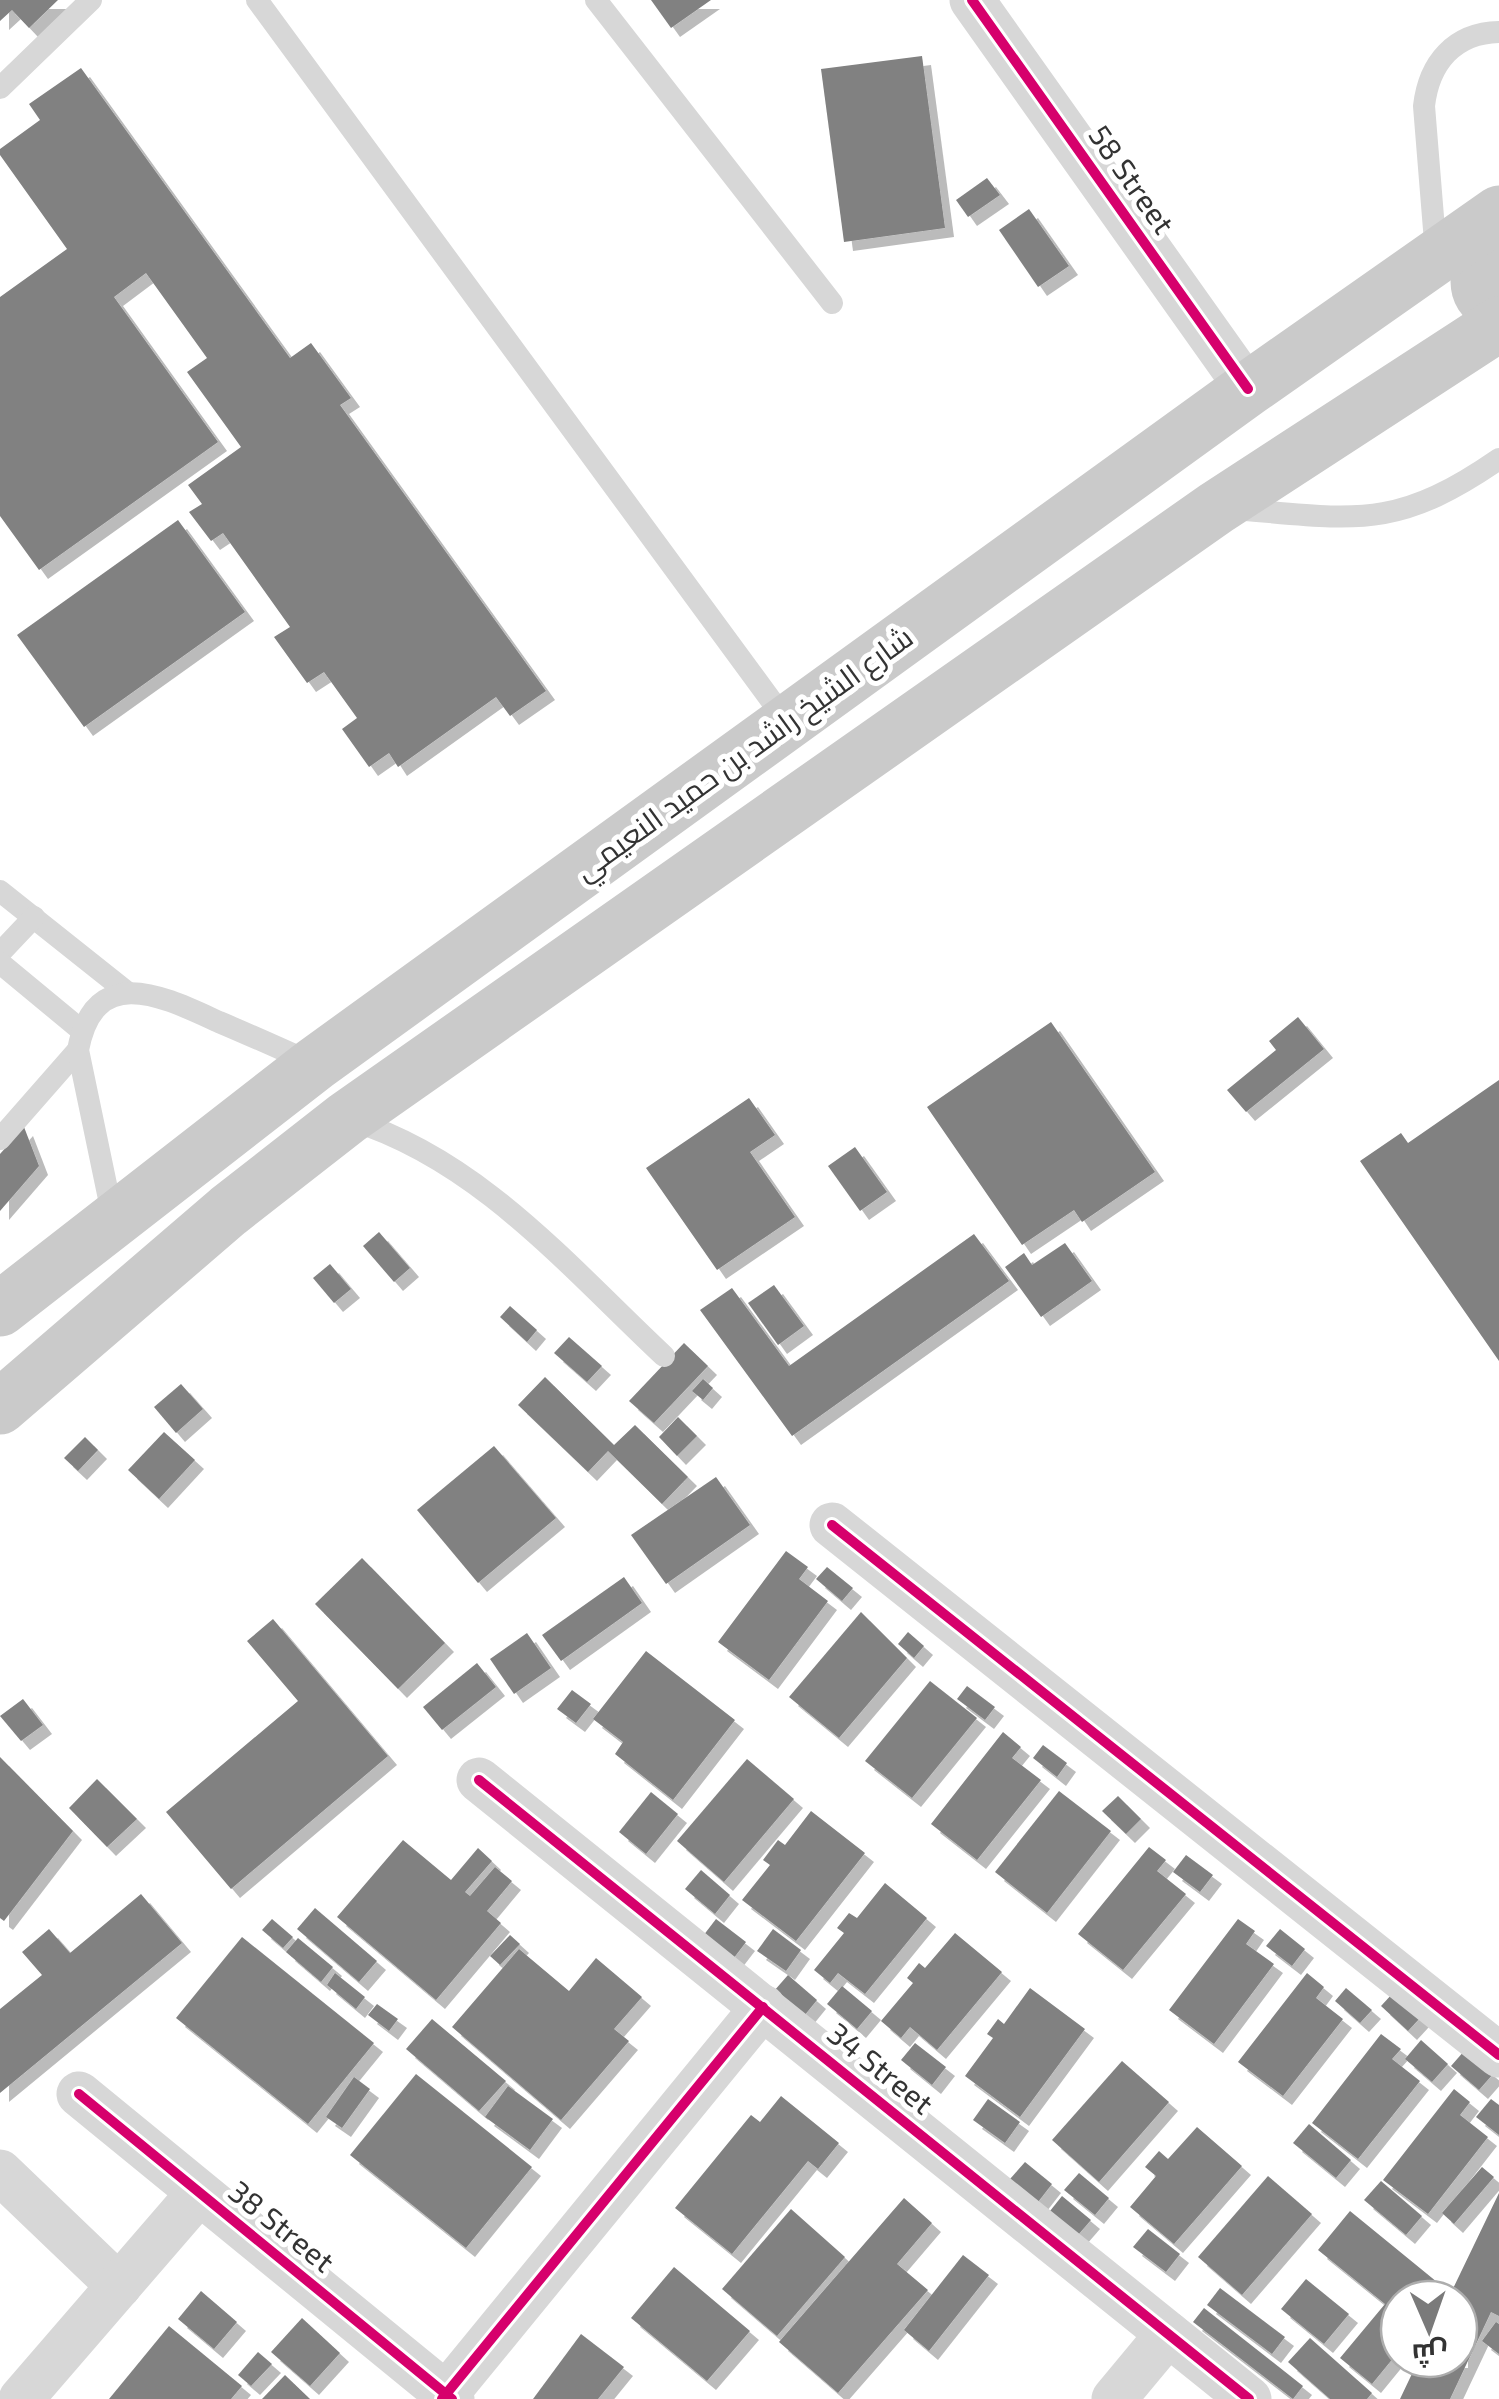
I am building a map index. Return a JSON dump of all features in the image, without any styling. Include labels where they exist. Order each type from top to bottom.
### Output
[{"type":"main road","name":"شارع الشيخ راشد بن حميد النعيمي","points":[[0,1309],[315,1064],[1248,389],[1499,213]]},
{"type":"main road","points":[[1499,245],[1482,258],[1476,275],[1480,291],[1499,308]]},
{"type":"main road","points":[[0,1407],[199,1235],[347,1118],[1216,508],[1499,324]]},
{"type":"street","name":"58 Street","points":[[972,0],[1248,389]]},
{"type":"street","points":[[832,1524],[1499,2055]]},
{"type":"street","name":"34 Street","points":[[479,1780],[1249,2399]]},
{"type":"street","points":[[447,2397],[762,2007]]},
{"type":"street","name":"38 Street","points":[[78,2094],[447,2397]]},
{"type":"street","points":[[0,2172],[119,2286]]},
{"type":"street","points":[[21,2399],[200,2193]]},
{"type":"street","points":[[1114,2399],[1168,2334]]},
{"type":"lane","points":[[0,88],[91,0]]},
{"type":"lane","points":[[257,0],[787,722]]},
{"type":"lane","points":[[596,0],[832,303]]},
{"type":"lane","points":[[1436,256],[1424,106],[1426,86],[1448,50],[1465,38],[1499,32]]},
{"type":"lane","points":[[1216,508],[1352,518],[1388,515],[1454,490],[1499,459]]},
{"type":"lane","points":[[0,890],[127,992]]},
{"type":"lane","points":[[0,953],[34,918]]},
{"type":"lane","points":[[0,963],[80,1040],[114,1218]]},
{"type":"lane","points":[[0,1138],[80,1040],[107,1000],[127,992],[166,998],[315,1064]]},
{"type":"lane","points":[[347,1118],[432,1151],[468,1177],[664,1356]]},
{"type":"building","points":[[0,0],[58,0],[29,28],[12,10],[0,21]]},
{"type":"building","points":[[651,0],[711,0],[671,28]]},
{"type":"building","points":[[922,56],[945,228],[844,242],[821,69]]},
{"type":"building","points":[[81,68],[290,358],[311,343],[351,398],[340,405],[546,691],[510,716],[496,697],[398,767],[389,753],[369,767],[342,729],[357,718],[324,672],[307,683],[274,637],[290,627],[223,533],[211,541],[189,512],[202,504],[188,485],[241,447],[187,372],[207,358],[146,273],[114,297],[218,442],[39,570],[0,516],[0,297],[67,249],[0,155],[0,149],[40,120],[29,104]]},
{"type":"building","points":[[987,178],[1000,195],[968,217],[956,200]]},
{"type":"building","points":[[1029,209],[1069,266],[1038,287],[999,230]]},
{"type":"building","points":[[178,520],[245,612],[84,727],[17,635]]},
{"type":"building","points":[[1298,1017],[1324,1049],[1246,1112],[1227,1090],[1276,1050],[1269,1041]]},
{"type":"building","points":[[1051,1022],[1155,1172],[1082,1222],[1074,1210],[1022,1245],[927,1107]]},
{"type":"building","points":[[1499,1080],[1499,1361],[1360,1161],[1401,1133],[1408,1143]]},
{"type":"building","points":[[749,1098],[775,1135],[750,1152],[795,1217],[717,1270],[646,1168]]},
{"type":"building","points":[[24,1127],[39,1166],[0,1211],[0,1154]]},
{"type":"building","points":[[855,1147],[887,1192],[860,1211],[828,1166]]},
{"type":"building","points":[[379,1232],[410,1268],[394,1282],[363,1246]]},
{"type":"building","points":[[974,1234],[1009,1281],[792,1436],[700,1310],[732,1288],[789,1366]]},
{"type":"building","points":[[1065,1243],[1092,1281],[1041,1317],[1005,1267],[1024,1253],[1032,1265]]},
{"type":"building","points":[[330,1264],[351,1289],[334,1303],[313,1278]]},
{"type":"building","points":[[774,1285],[804,1326],[778,1345],[748,1303]]},
{"type":"building","points":[[510,1306],[537,1330],[527,1342],[500,1317]]},
{"type":"building","points":[[569,1337],[602,1366],[587,1382],[554,1353]]},
{"type":"building","points":[[684,1343],[708,1366],[654,1423],[629,1401]]},
{"type":"building","points":[[545,1377],[614,1445],[635,1425],[688,1477],[662,1504],[608,1451],[588,1472],[518,1405]]},
{"type":"building","points":[[703,1379],[713,1388],[703,1400],[692,1391]]},
{"type":"building","points":[[181,1384],[203,1409],[176,1433],[154,1407]]},
{"type":"building","points":[[678,1417],[697,1436],[677,1456],[659,1437]]},
{"type":"building","points":[[164,1432],[195,1460],[159,1499],[128,1470]]},
{"type":"building","points":[[85,1437],[98,1450],[78,1471],[64,1458]]},
{"type":"building","points":[[494,1446],[556,1518],[478,1583],[417,1510]]},
{"type":"building","points":[[716,1477],[750,1525],[666,1584],[631,1535]]},
{"type":"building","points":[[786,1551],[808,1567],[799,1579],[828,1601],[769,1680],[718,1642]]},
{"type":"building","points":[[362,1558],[445,1643],[398,1689],[315,1604]]},
{"type":"building","points":[[827,1567],[853,1588],[842,1601],[816,1579]]},
{"type":"building","points":[[624,1577],[642,1603],[561,1661],[542,1635]]},
{"type":"building","points":[[861,1612],[907,1658],[839,1738],[789,1697]]},
{"type":"building","points":[[273,1619],[388,1756],[231,1889],[166,1812],[298,1701],[247,1641]]},
{"type":"building","points":[[908,1632],[924,1646],[914,1658],[898,1644]]},
{"type":"building","points":[[527,1633],[551,1668],[514,1694],[490,1659]]},
{"type":"building","points":[[646,1651],[735,1720],[673,1800],[615,1754],[623,1742],[593,1719]]},
{"type":"building","points":[[477,1663],[496,1687],[442,1730],[423,1707]]},
{"type":"building","points":[[930,1681],[977,1718],[912,1798],[865,1761]]},
{"type":"building","points":[[967,1686],[995,1707],[985,1720],[957,1699]]},
{"type":"building","points":[[572,1690],[591,1704],[576,1723],[557,1709]]},
{"type":"building","points":[[23,1699],[43,1725],[21,1741],[0,1716]]},
{"type":"building","points":[[1003,1732],[1021,1747],[1012,1758],[1041,1780],[977,1860],[931,1824]]},
{"type":"building","points":[[1043,1745],[1067,1763],[1057,1777],[1033,1758]]},
{"type":"building","points":[[0,1757],[73,1831],[4,1921],[0,1918]]},
{"type":"building","points":[[747,1759],[794,1799],[724,1882],[677,1841]]},
{"type":"building","points":[[97,1779],[137,1819],[107,1847],[69,1808]]},
{"type":"building","points":[[1059,1791],[1111,1831],[1047,1913],[995,1872]]},
{"type":"building","points":[[651,1792],[678,1814],[646,1854],[619,1832]]},
{"type":"building","points":[[1118,1796],[1141,1819],[1126,1834],[1102,1811]]},
{"type":"building","points":[[811,1811],[865,1853],[796,1941],[742,1900],[770,1865],[763,1860],[778,1840],[785,1845]]},
{"type":"building","points":[[403,1840],[451,1880],[478,1848],[492,1861],[465,1892],[470,1896],[495,1867],[512,1881],[487,1911],[501,1923],[436,2000],[337,1917]]},
{"type":"building","points":[[1149,1847],[1166,1860],[1157,1871],[1186,1894],[1123,1970],[1078,1934]]},
{"type":"building","points":[[1186,1855],[1213,1875],[1200,1892],[1173,1872]]},
{"type":"building","points":[[701,1870],[730,1895],[715,1914],[685,1889]]},
{"type":"building","points":[[885,1883],[927,1918],[865,1994],[838,1973],[830,1983],[814,1970],[844,1933],[837,1928],[849,1913],[857,1918]]},
{"type":"building","points":[[141,1894],[182,1943],[0,2093],[0,2009],[42,1975],[22,1952],[49,1929],[70,1953]]},
{"type":"building","points":[[315,1908],[377,1961],[359,1982],[297,1929]]},
{"type":"building","points":[[272,1919],[293,1937],[283,1948],[262,1930]]},
{"type":"building","points":[[716,1919],[746,1942],[733,1959],[703,1936]]},
{"type":"building","points":[[1238,1919],[1255,1931],[1246,1944],[1274,1964],[1214,2044],[1169,2010]]},
{"type":"building","points":[[773,1929],[801,1950],[786,1971],[757,1951]]},
{"type":"building","points":[[1280,1929],[1305,1949],[1292,1966],[1266,1946]]},
{"type":"building","points":[[955,1933],[1002,1972],[937,2050],[910,2027],[901,2038],[881,2021],[913,1983],[907,1978],[919,1963],[925,1968]]},
{"type":"building","points":[[510,1935],[520,1944],[500,1965],[490,1956]]},
{"type":"building","points":[[242,1937],[374,2043],[308,2124],[176,2018]]},
{"type":"building","points":[[298,1938],[333,1967],[321,1982],[286,1952]]},
{"type":"building","points":[[519,1949],[569,1991],[596,1958],[642,1997],[614,2029],[629,2041],[561,2120],[452,2027]]},
{"type":"building","points":[[335,1973],[365,1997],[356,2009],[327,1985]]},
{"type":"building","points":[[1307,1973],[1324,1987],[1316,1998],[1343,2019],[1283,2096],[1238,2062]]},
{"type":"building","points":[[788,1975],[817,2000],[804,2016],[774,1991]]},
{"type":"building","points":[[842,1986],[872,2011],[857,2029],[827,2004]]},
{"type":"building","points":[[1030,1988],[1085,2029],[1020,2117],[965,2076],[993,2038],[987,2034],[998,2019],[1004,2024]]},
{"type":"building","points":[[1346,1988],[1372,2010],[1360,2023],[1335,2001]]},
{"type":"building","points":[[1393,1993],[1420,2018],[1408,2031],[1381,2006]]},
{"type":"building","points":[[377,2004],[398,2019],[389,2031],[368,2015]]},
{"type":"building","points":[[432,2019],[506,2081],[479,2111],[406,2049]]},
{"type":"building","points":[[1381,2034],[1401,2049],[1392,2059],[1420,2081],[1358,2159],[1312,2123]]},
{"type":"building","points":[[1421,2040],[1448,2064],[1432,2082],[1405,2059]]},
{"type":"building","points":[[915,2043],[946,2067],[932,2085],[901,2060]]},
{"type":"building","points":[[1465,2050],[1493,2074],[1479,2090],[1451,2066]]},
{"type":"building","points":[[1122,2061],[1169,2102],[1099,2182],[1052,2140]]},
{"type":"building","points":[[416,2074],[532,2167],[466,2248],[350,2155]]},
{"type":"building","points":[[354,2077],[370,2089],[342,2128],[326,2117]]},
{"type":"building","points":[[508,2086],[553,2119],[530,2150],[485,2117]]},
{"type":"building","points":[[1454,2089],[1470,2102],[1460,2115],[1488,2137],[1428,2214],[1383,2180]]},
{"type":"building","points":[[781,2096],[839,2143],[818,2169],[808,2161],[732,2254],[675,2208],[751,2115],[760,2122]]},
{"type":"building","points":[[988,2099],[1020,2122],[1005,2143],[973,2120]]},
{"type":"building","points":[[1491,2099],[1499,2105],[1499,2135],[1476,2117]]},
{"type":"building","points":[[1309,2124],[1351,2160],[1336,2178],[1293,2143]]},
{"type":"building","points":[[1197,2127],[1242,2166],[1174,2244],[1130,2207],[1156,2176],[1145,2167],[1159,2151],[1168,2159]]},
{"type":"building","points":[[1025,2162],[1052,2184],[1038,2202],[1010,2179]]},
{"type":"building","points":[[1482,2167],[1494,2177],[1454,2224],[1442,2213]]},
{"type":"building","points":[[1079,2173],[1109,2198],[1095,2215],[1064,2190]]},
{"type":"building","points":[[1268,2176],[1312,2214],[1242,2295],[1198,2257]]},
{"type":"building","points":[[1381,2181],[1422,2216],[1406,2235],[1364,2200]]},
{"type":"building","points":[[1499,2193],[1499,2316],[1491,2312],[1479,2337],[1479,2279],[1458,2279]]},
{"type":"building","points":[[1062,2196],[1091,2220],[1078,2235],[1050,2211]]},
{"type":"building","points":[[904,2198],[932,2223],[897,2264],[928,2290],[838,2393],[779,2342]]},
{"type":"building","points":[[791,2209],[845,2257],[777,2336],[722,2289]]},
{"type":"building","points":[[1350,2211],[1433,2279],[1379,2279],[1379,2299],[1318,2250]]},
{"type":"building","points":[[1148,2229],[1180,2254],[1166,2272],[1133,2247]]},
{"type":"building","points":[[963,2255],[989,2275],[929,2351],[904,2330]]},
{"type":"building","points":[[674,2267],[750,2331],[707,2381],[631,2318]]},
{"type":"building","points":[[1306,2279],[1349,2314],[1324,2344],[1281,2309]]},
{"type":"building","points":[[1220,2288],[1285,2337],[1272,2354],[1207,2305]]},
{"type":"building","points":[[201,2291],[237,2322],[214,2349],[178,2319]]},
{"type":"building","points":[[1204,2308],[1303,2386],[1293,2399],[1193,2322]]},
{"type":"building","points":[[1379,2311],[1379,2375],[1372,2384],[1340,2358]]},
{"type":"building","points":[[302,2318],[340,2353],[310,2386],[271,2352]]},
{"type":"building","points":[[1496,2322],[1499,2324],[1499,2354],[1482,2341]]},
{"type":"building","points":[[169,2326],[242,2386],[231,2399],[109,2399]]},
{"type":"building","points":[[581,2334],[624,2367],[598,2399],[533,2399]]},
{"type":"building","points":[[1310,2338],[1372,2393],[1367,2399],[1330,2399],[1288,2362]]},
{"type":"building","points":[[258,2352],[272,2364],[251,2386],[238,2375]]},
{"type":"building","points":[[285,2375],[310,2399],[262,2399]]},
{"type":"building","points":[[1410,2379],[1459,2379],[1450,2399],[1400,2399]]},
{"type":"cycle path","points":[[972,0],[1248,389]]},
{"type":"cycle path","points":[[832,1525],[1499,2055]]},
{"type":"cycle path","points":[[479,1780],[1249,2399]]},
{"type":"cycle path","points":[[442,2399],[763,2007]]},
{"type":"cycle path","points":[[79,2094],[452,2399]]}]
